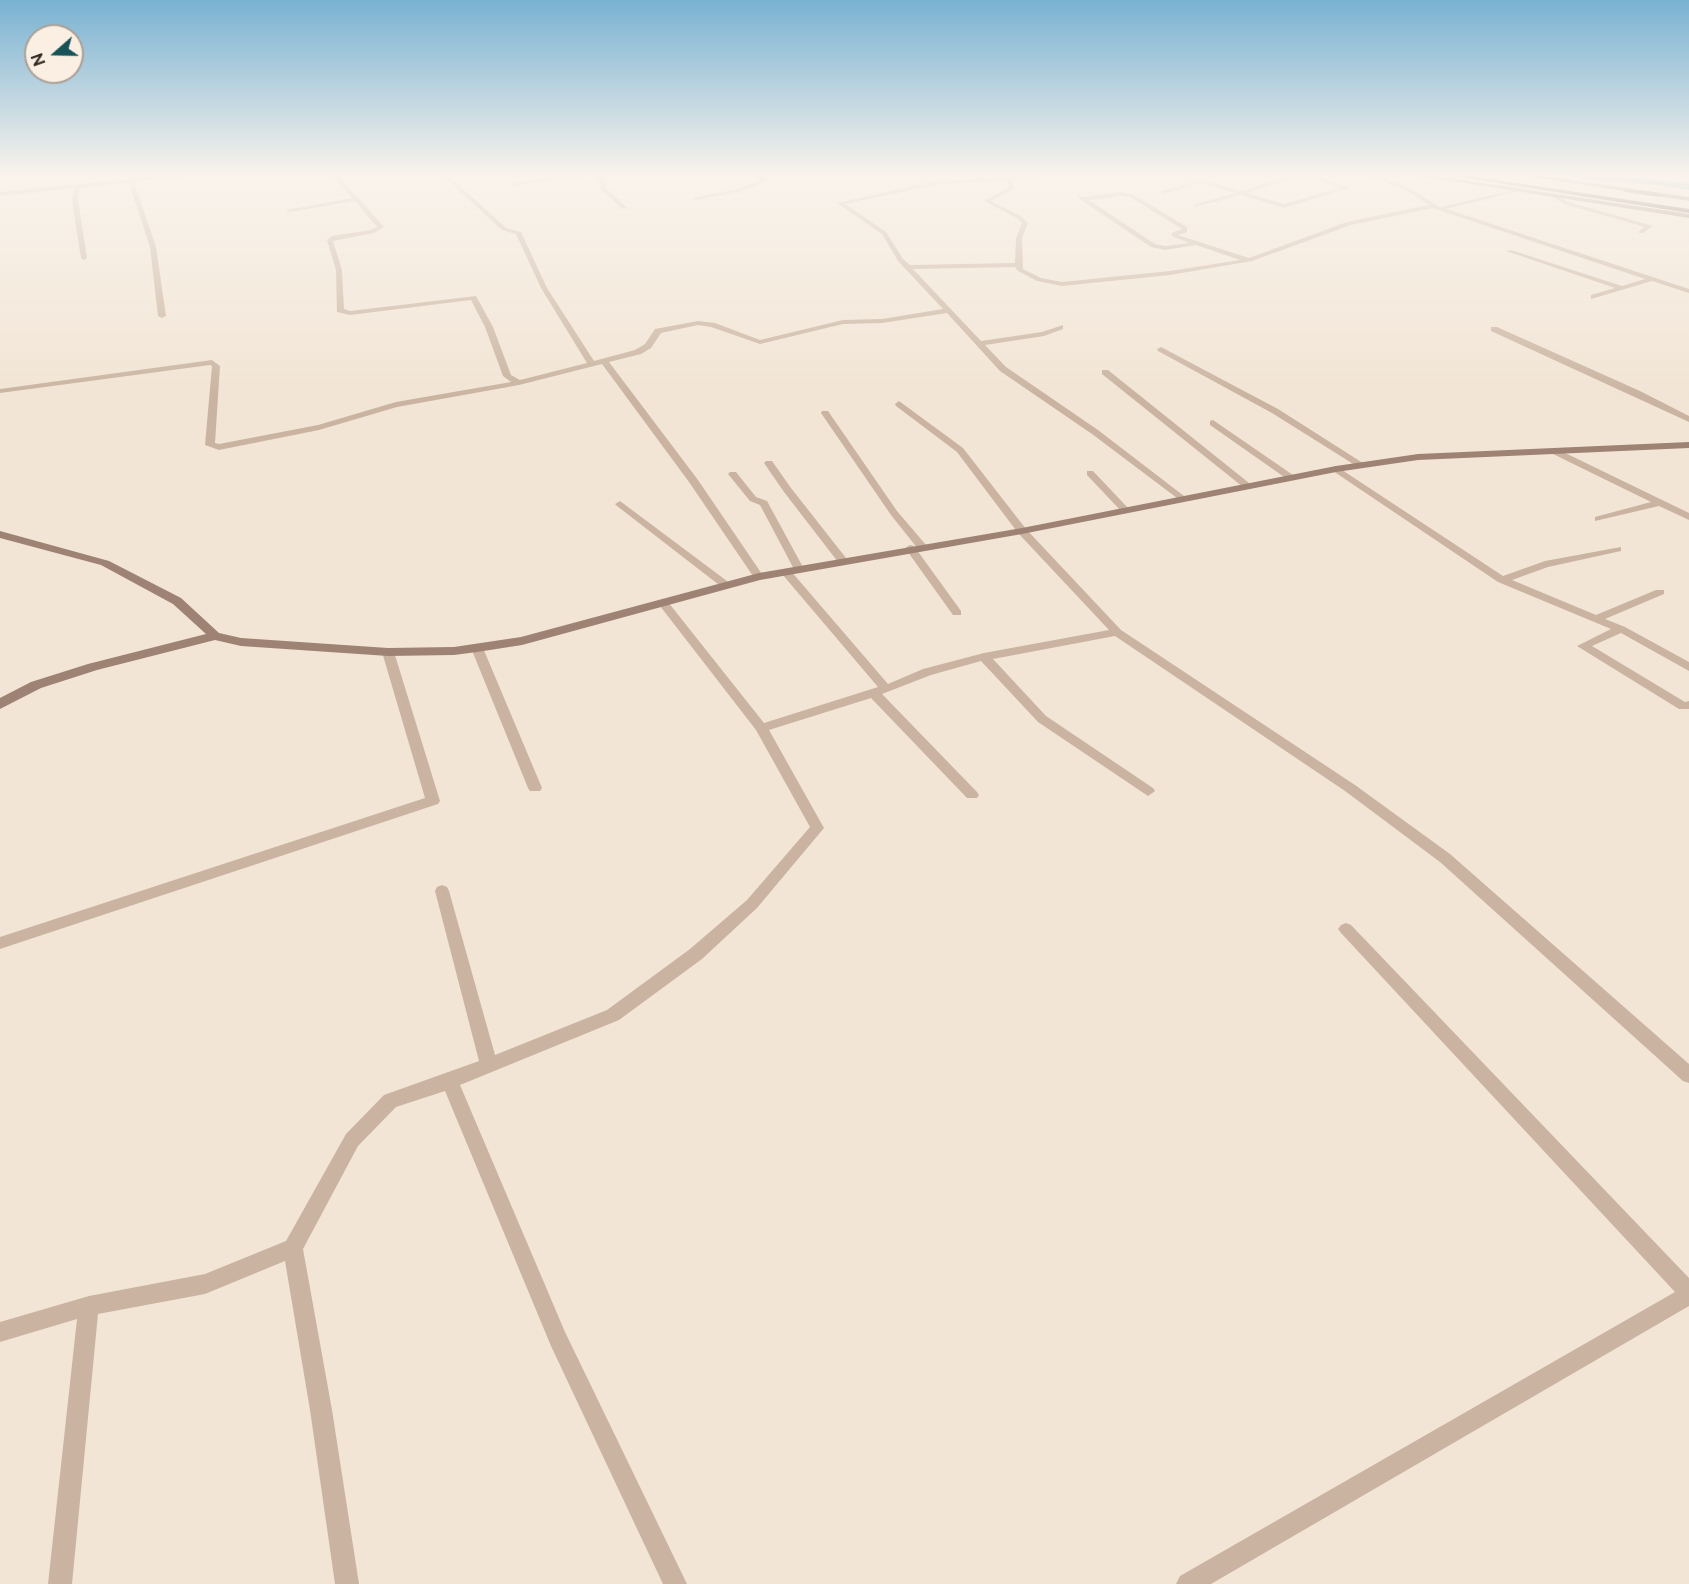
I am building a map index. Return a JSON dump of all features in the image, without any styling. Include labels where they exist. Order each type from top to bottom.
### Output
[{"type":"street","points":[[82,248],[84,258]]},
{"type":"street","points":[[153,248],[162,316]]},
{"type":"street","points":[[332,248],[339,270],[340,310],[350,314],[473,298],[489,327],[507,376],[519,383]]},
{"type":"street","points":[[526,248],[544,288],[592,364]]},
{"type":"street","points":[[893,248],[900,260],[1003,369],[1095,432],[1181,498]]},
{"type":"street","points":[[1019,248],[1020,270],[1039,280],[1062,284],[1170,273],[1250,261],[1284,248]]},
{"type":"street","points":[[1208,248],[1250,261]]},
{"type":"street","points":[[1557,248],[1689,291]]},
{"type":"street","points":[[1509,251],[1621,288]]},
{"type":"street","points":[[1569,258],[1578,255]]},
{"type":"street","points":[[1550,264],[1559,261]]},
{"type":"street","points":[[908,267],[1018,265]]},
{"type":"street","points":[[1594,297],[1651,279]]},
{"type":"street","points":[[0,392],[107,375],[212,362],[216,366],[210,445],[219,447],[319,427],[396,405],[519,383],[639,352],[648,346],[658,331],[698,323],[712,325],[760,342],[843,322],[882,321],[947,311]]},
{"type":"street","points":[[980,343],[1044,334],[1060,327]]},
{"type":"street","points":[[1494,329],[1638,393],[1689,419]]},
{"type":"street","points":[[1161,349],[1275,411],[1361,465]]},
{"type":"street","points":[[604,361],[693,480],[759,577]]},
{"type":"street","points":[[1106,372],[1246,485]]},
{"type":"street","points":[[899,404],[960,450],[1022,531],[1117,632],[1350,788],[1445,858],[1689,1076]]},
{"type":"street","points":[[825,413],[894,513],[957,613]]},
{"type":"street","points":[[1213,423],[1290,477]]},
{"type":"street","points":[[0,704],[36,685],[93,667],[215,636],[241,642],[388,652],[454,651],[522,641],[759,577],[842,560],[1022,531],[1336,469],[1418,457],[1689,445]]},
{"type":"street","points":[[1554,451],[1689,518]]},
{"type":"street","points":[[769,463],[787,490],[842,560]]},
{"type":"street","points":[[1336,469],[1502,580],[1621,628],[1689,667]]},
{"type":"street","points":[[1090,473],[1125,510]]},
{"type":"street","points":[[733,474],[753,499],[764,503],[799,569]]},
{"type":"street","points":[[1599,519],[1658,503]]},
{"type":"street","points":[[620,504],[727,586]]},
{"type":"street","points":[[0,534],[105,563],[177,601],[215,636]]},
{"type":"street","points":[[1502,580],[1545,564],[1617,549]]},
{"type":"street","points":[[786,572],[880,691],[972,795]]},
{"type":"street","points":[[1597,618],[1660,592]]},
{"type":"street","points":[[347,1584],[321,1410],[293,1248],[352,1140],[390,1101],[450,1081],[613,1015],[696,954],[752,904],[817,828],[761,728],[664,604]]},
{"type":"street","points":[[1621,628],[1583,646],[1683,706],[1689,705]]},
{"type":"street","points":[[761,728],[880,691],[927,672],[984,657],[1117,632]]},
{"type":"street","points":[[477,648],[535,788]]},
{"type":"street","points":[[0,943],[433,801],[388,652]]},
{"type":"street","points":[[984,657],[1042,719],[1148,791]]},
{"type":"street","points":[[442,891],[489,1065]]},
{"type":"street","points":[[1188,1584],[1689,1294],[1346,929]]},
{"type":"street","points":[[450,1081],[558,1339],[675,1584]]},
{"type":"street","points":[[0,1332],[89,1306],[206,1284],[293,1248]]},
{"type":"street","points":[[60,1584],[89,1306]]}]
